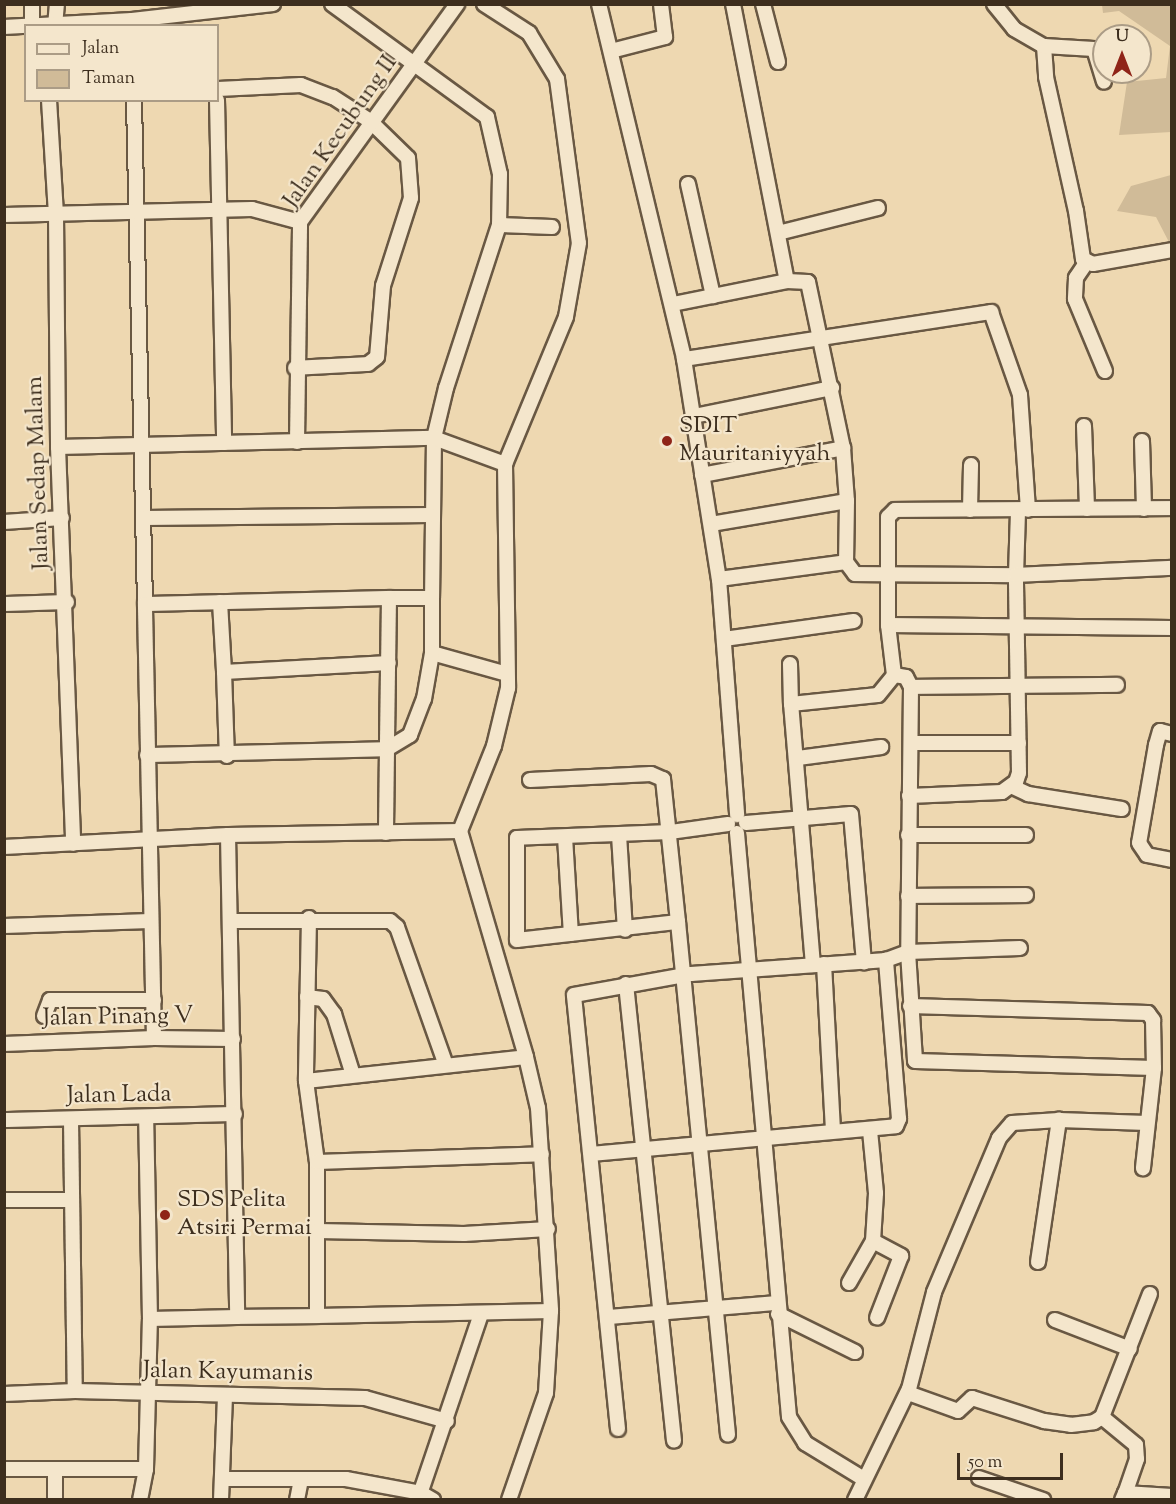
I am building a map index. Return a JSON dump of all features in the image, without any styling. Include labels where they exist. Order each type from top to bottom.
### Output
[{"type":"street","points":[[32,4],[32,24]]},
{"type":"street","points":[[57,4],[56,24],[132,23],[273,4]]},
{"type":"street","points":[[147,755],[227,756],[387,749],[410,735],[424,699],[432,653],[430,515],[434,438],[446,388],[499,225],[500,174],[487,117],[332,4]]},
{"type":"street","name":"Jalan Kecubung II","points":[[297,442],[296,369],[300,222],[370,121],[417,64],[457,4]]},
{"type":"street","points":[[484,4],[530,33],[557,79],[579,243],[566,317],[505,464],[508,688],[494,746],[460,831],[526,1057],[538,1108],[548,1229],[551,1311],[546,1394],[512,1499]]},
{"type":"street","points":[[599,4],[673,304],[694,416],[719,579],[737,824],[752,971],[778,1308],[792,1424],[806,1443],[864,1479]]},
{"type":"street","points":[[611,51],[665,37],[662,4]]},
{"type":"street","points":[[733,4],[787,281]]},
{"type":"street","points":[[763,4],[778,62]]},
{"type":"street","points":[[994,4],[1014,29],[1044,46],[1092,50]]},
{"type":"street","points":[[213,11],[214,24]]},
{"type":"street","points":[[4,27],[24,26]]},
{"type":"street","points":[[1044,46],[1046,77],[1086,263],[1076,278],[1075,299],[1105,371]]},
{"type":"street","points":[[219,89],[301,85],[333,97],[370,121],[408,158],[412,186],[383,286],[377,357],[368,364],[296,369]]},
{"type":"street","name":"Jalan Sedap Malam","points":[[49,102],[56,214],[58,447],[67,602],[73,844]]},
{"type":"street","points":[[134,102],[154,1038]]},
{"type":"street","points":[[217,102],[224,443]]},
{"type":"street","points":[[688,184],[713,296]]},
{"type":"street","points":[[4,215],[218,208],[252,209],[300,222]]},
{"type":"street","points":[[778,233],[878,208]]},
{"type":"street","points":[[499,225],[552,227]]},
{"type":"street","points":[[1086,263],[1172,250]]},
{"type":"street","points":[[673,304],[787,281],[808,282],[843,448],[847,501],[846,562],[855,574],[1016,576],[1172,568]]},
{"type":"street","points":[[684,360],[987,310],[993,316],[1020,396],[1023,510],[1016,576],[1019,773],[1013,787],[1002,792],[909,796]]},
{"type":"street","points":[[694,416],[832,388]]},
{"type":"street","points":[[1084,426],[1087,509]]},
{"type":"street","points":[[58,447],[434,438],[505,464]]},
{"type":"street","points":[[1142,441],[1144,509]]},
{"type":"street","points":[[702,475],[843,448]]},
{"type":"street","points":[[970,510],[971,465]]},
{"type":"street","points":[[711,524],[847,501]]},
{"type":"street","points":[[791,704],[878,695],[894,675],[888,625],[888,516],[896,510],[1172,508]]},
{"type":"street","points":[[144,518],[430,515]]},
{"type":"street","points":[[4,522],[62,518]]},
{"type":"street","points":[[719,579],[846,562]]},
{"type":"street","points":[[386,833],[389,597]]},
{"type":"street","points":[[145,604],[432,597]]},
{"type":"street","points":[[4,604],[67,602]]},
{"type":"street","points":[[220,602],[227,756]]},
{"type":"street","points":[[724,639],[854,621]]},
{"type":"street","points":[[888,625],[1172,628]]},
{"type":"street","points":[[432,653],[507,674]]},
{"type":"street","points":[[224,672],[389,663]]},
{"type":"street","points":[[790,664],[791,704],[819,964],[833,1130]]},
{"type":"street","points":[[894,675],[906,677],[911,687],[908,952],[914,1056],[919,1064],[1154,1068]]},
{"type":"street","points":[[911,687],[1016,683],[1117,685]]},
{"type":"street","points":[[1172,734],[1160,731],[1139,843],[1147,855],[1172,860]]},
{"type":"street","points":[[912,743],[1019,743]]},
{"type":"street","points":[[798,758],[881,747]]},
{"type":"street","points":[[530,780],[651,774],[663,779],[666,790],[698,1145],[728,1435]]},
{"type":"street","points":[[1013,787],[1028,794],[1122,809]]},
{"type":"street","points":[[678,922],[625,930],[517,940],[517,838],[670,832],[803,816],[852,816],[864,962]]},
{"type":"street","points":[[4,847],[228,835],[460,831]]},
{"type":"street","points":[[228,835],[237,1317]]},
{"type":"street","points":[[619,835],[625,930]]},
{"type":"street","points":[[908,835],[1026,835]]},
{"type":"street","points":[[566,837],[571,934]]},
{"type":"street","points":[[908,896],[1026,895]]},
{"type":"street","points":[[309,918],[306,1081],[317,1162],[317,1316]]},
{"type":"street","points":[[230,921],[381,918],[397,927],[446,1065]]},
{"type":"street","points":[[4,926],[150,921]]},
{"type":"street","points":[[618,1430],[609,1317],[572,1000],[583,992],[683,975],[886,960],[908,952],[1020,948]]},
{"type":"street","points":[[591,1154],[641,1151],[833,1130],[870,1131],[896,1126],[898,1119],[886,960]]},
{"type":"street","points":[[626,984],[641,1151],[662,1311],[674,1440]]},
{"type":"street","points":[[307,997],[323,999],[334,1014],[353,1075]]},
{"type":"street","points":[[44,1016],[50,1000],[154,1000]]},
{"type":"street","points":[[910,1006],[1148,1013],[1153,1020],[1154,1068],[1143,1168]]},
{"type":"street","name":"Jalan Pinang V","points":[[4,1044],[154,1038],[233,1039]]},
{"type":"street","points":[[306,1081],[526,1057]]},
{"type":"street","name":"Jalan Lada","points":[[4,1120],[146,1119],[235,1114]]},
{"type":"street","points":[[140,1500],[146,1468],[150,1319],[146,1119]]},
{"type":"street","points":[[71,1120],[75,1391]]},
{"type":"street","points":[[855,1500],[908,1394],[934,1292],[1004,1128],[1012,1123],[1059,1120],[1147,1123]]},
{"type":"street","points":[[1038,1262],[1059,1120]]},
{"type":"street","points":[[849,1283],[873,1241],[876,1193],[870,1131]]},
{"type":"street","points":[[317,1162],[542,1154]]},
{"type":"street","points":[[4,1200],[72,1200]]},
{"type":"street","points":[[318,1231],[464,1234],[548,1229]]},
{"type":"street","points":[[873,1241],[901,1256],[877,1318]]},
{"type":"street","points":[[908,1394],[958,1412],[972,1398],[1071,1425],[1094,1422],[1102,1417],[1150,1294]]},
{"type":"street","points":[[609,1317],[716,1307],[778,1308],[855,1352]]},
{"type":"street","points":[[150,1319],[551,1311]]},
{"type":"street","points":[[225,1479],[346,1479],[380,1493],[424,1498],[481,1314]]},
{"type":"street","points":[[1055,1320],[1130,1349]]},
{"type":"street","name":"Jalan Kayumanis","points":[[4,1394],[75,1391],[225,1397],[365,1398],[447,1421]]},
{"type":"street","points":[[221,1500],[225,1479],[225,1397]]},
{"type":"street","points":[[1102,1417],[1136,1445],[1137,1459],[1123,1496],[1172,1497]]},
{"type":"street","points":[[4,1469],[146,1468]]},
{"type":"street","points":[[55,1469],[55,1500]]},
{"type":"street","points":[[979,1478],[1043,1500]]},
{"type":"street","points":[[297,1500],[301,1479]]},
{"type":"green space","points":[[1102,5],[1171,5],[1171,132],[1119,135],[1127,84],[1152,84],[1152,79],[1166,78],[1170,46],[1152,34],[1152,24],[1138,24],[1119,11],[1103,13]]},
{"type":"green space","points":[[1171,175],[1171,246],[1156,217],[1117,211],[1131,186]]},
{"type":"place","name":"SDIT Mauritaniyyah","points":[[667,441]]},
{"type":"place","name":"SDS Pelita Atsiri Permai","points":[[165,1215]]}]
